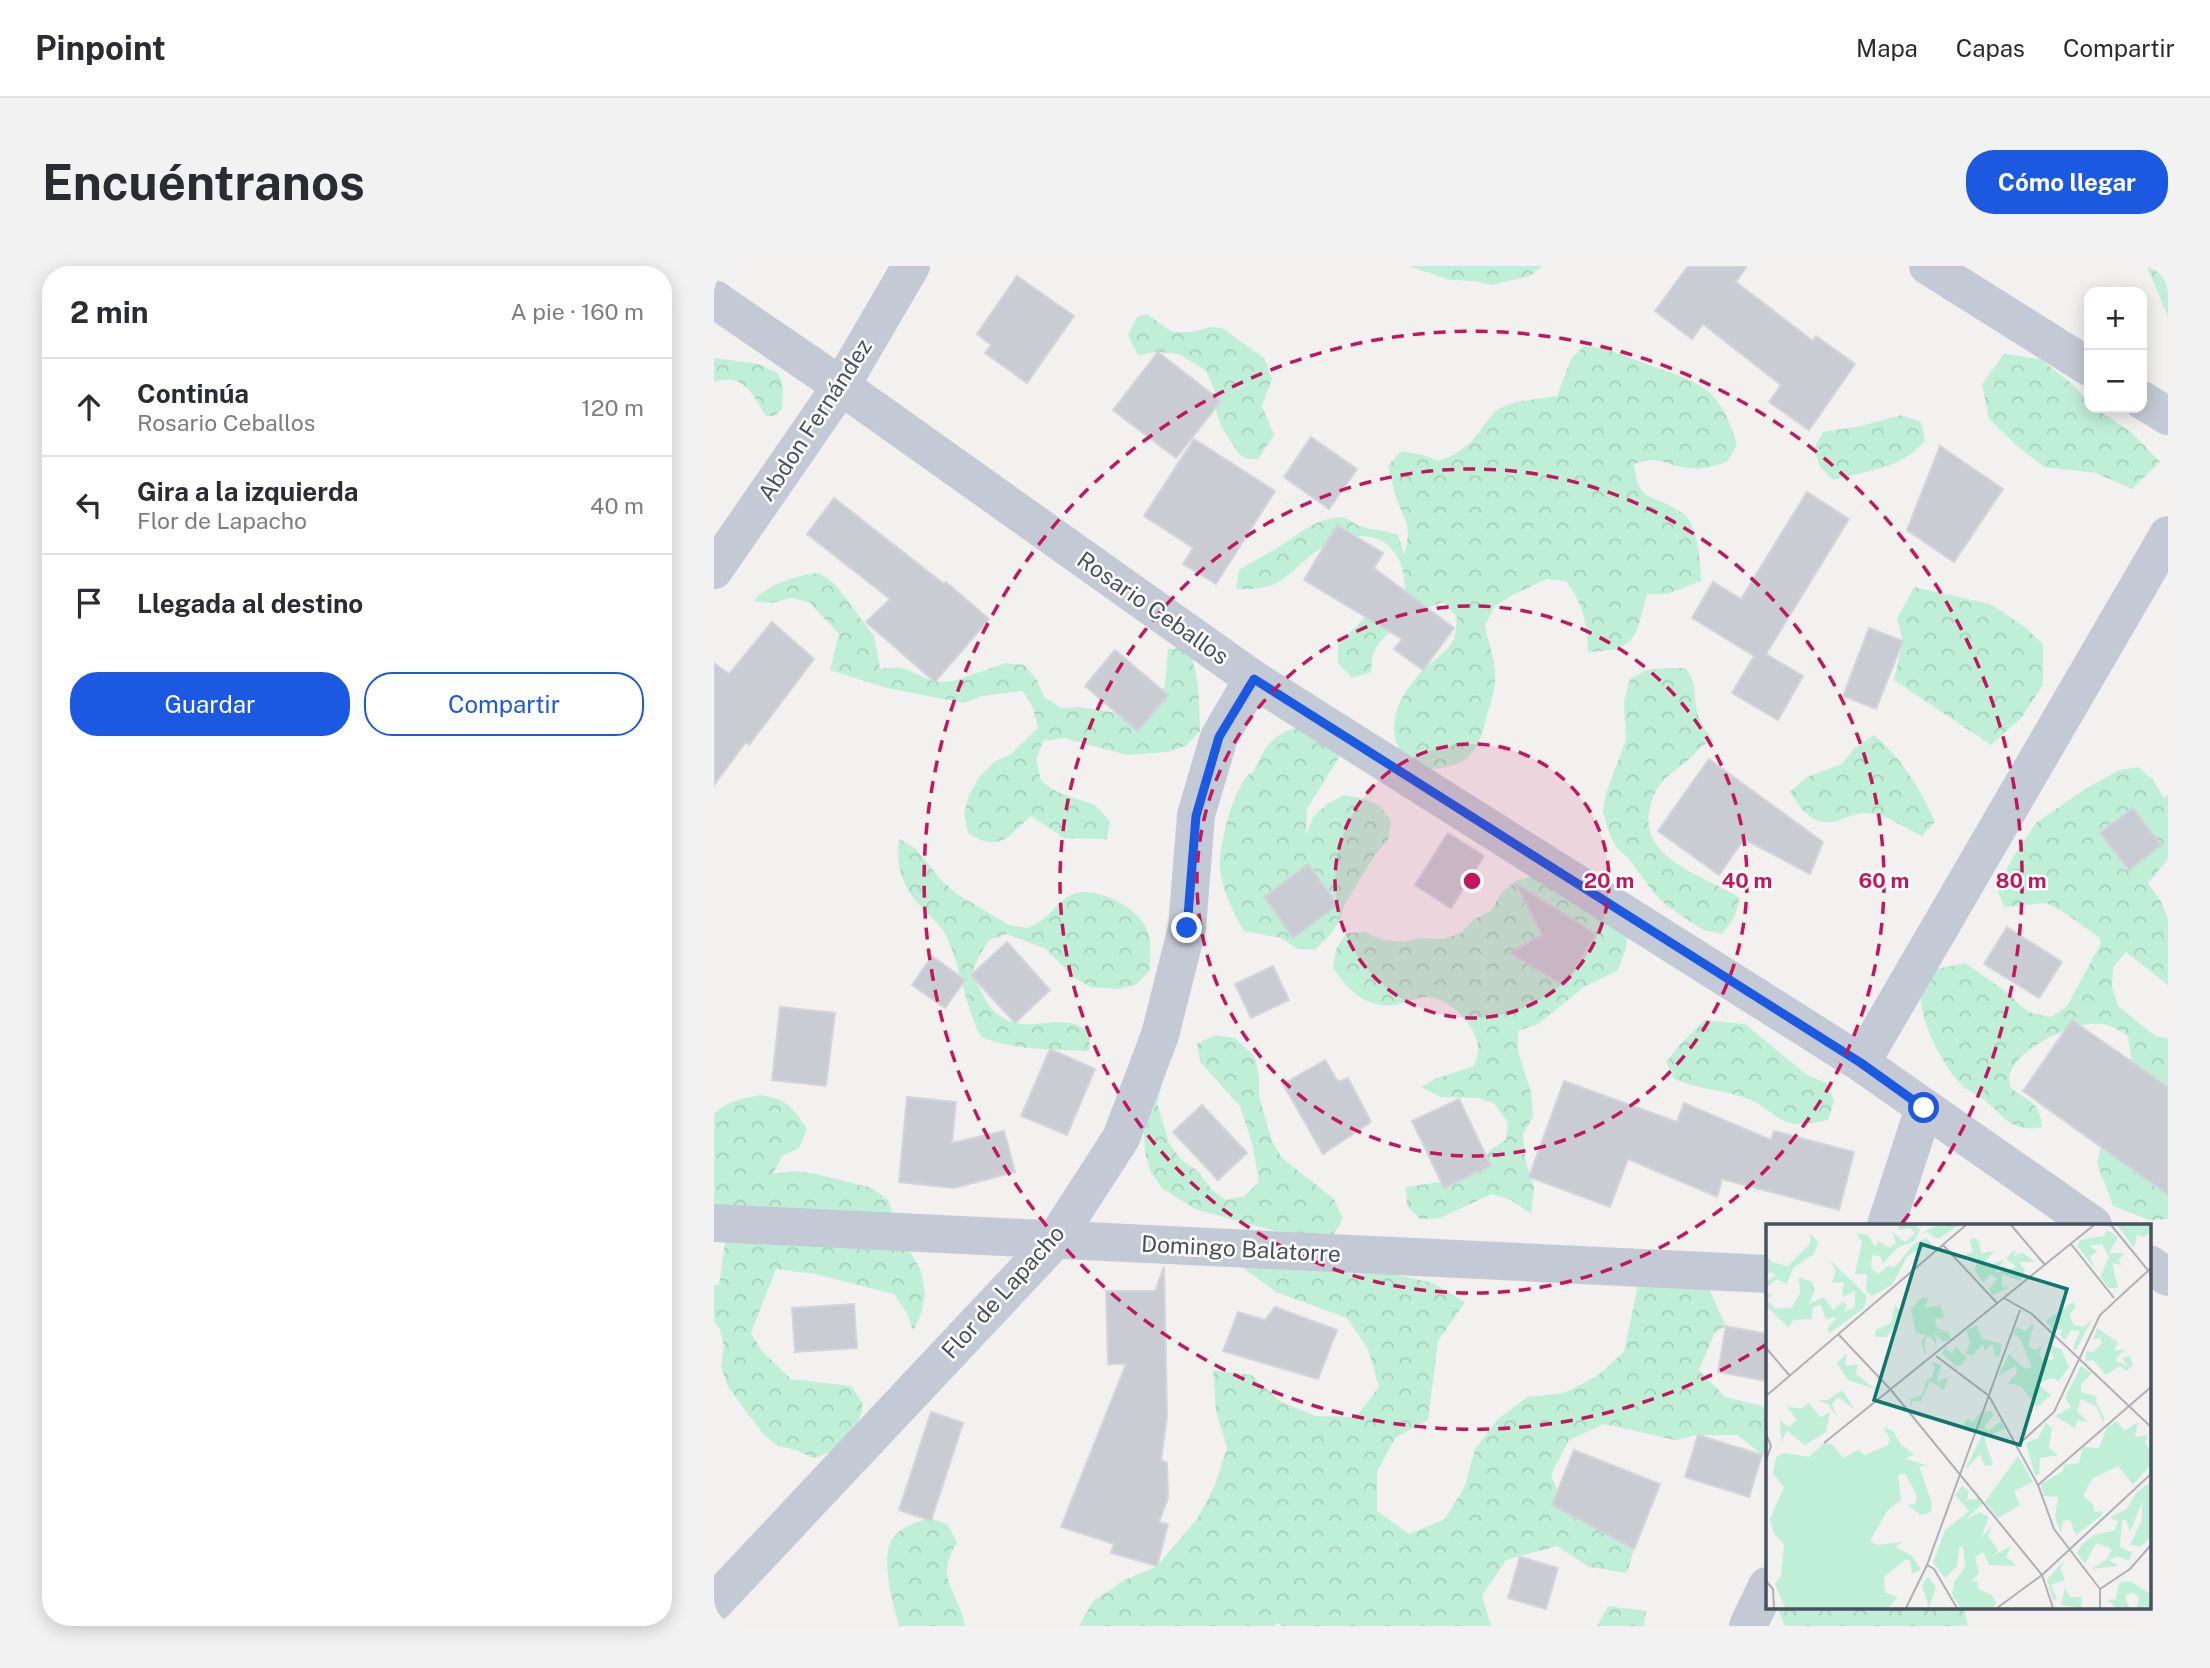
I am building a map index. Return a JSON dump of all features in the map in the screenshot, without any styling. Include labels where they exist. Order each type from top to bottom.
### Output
[{"type":"street","name":"Abdon Fernández","points":[[714,570],[841,386],[911,266]]},
{"type":"street","points":[[1928,266],[2084,364]]},
{"type":"street","name":"Rosario Ceballos","points":[[714,299],[1254,679],[1861,1063],[2092,1224]]},
{"type":"street","points":[[2147,403],[2168,416]]},
{"type":"street","points":[[1861,1063],[2168,535]]},
{"type":"street","name":"Flor de Lapacho","points":[[714,1603],[1055,1240],[1121,1138],[1160,1035],[1187,928],[1196,816],[1219,737],[1254,679]]},
{"type":"street","points":[[1886,1224],[1924,1108]]},
{"type":"street","name":"Domingo Balatorre","points":[[714,1223],[1766,1274]]},
{"type":"street","points":[[2150,1265],[2168,1277]]},
{"type":"street","points":[[1748,1626],[1766,1588]]},
{"type":"street","points":[[714,1618],[724,1626]]},
{"type":"green space","points":[[1409,266],[1542,266],[1530,276],[1492,285],[1450,280]]},
{"type":"green space","points":[[2147,266],[2168,266],[2168,317]]},
{"type":"green space","points":[[1147,314],[1172,332],[1222,328],[1264,358],[1272,379],[1262,406],[1274,435],[1258,459],[1247,459],[1239,454],[1222,428],[1216,411],[1215,391],[1206,371],[1179,354],[1158,352],[1138,355],[1128,335],[1137,317]]},
{"type":"green space","points":[[1584,346],[1613,352],[1690,380],[1713,396],[1730,424],[1737,445],[1727,462],[1698,468],[1679,467],[1651,460],[1634,464],[1643,492],[1687,516],[1698,548],[1701,581],[1667,594],[1647,594],[1637,631],[1632,638],[1626,644],[1605,651],[1588,652],[1583,615],[1577,598],[1566,581],[1546,579],[1495,606],[1485,625],[1494,661],[1495,684],[1478,743],[1465,759],[1456,764],[1415,770],[1397,745],[1395,720],[1404,694],[1454,639],[1457,617],[1444,602],[1416,614],[1396,627],[1375,650],[1371,672],[1352,678],[1338,663],[1338,645],[1367,615],[1405,593],[1404,576],[1392,550],[1371,537],[1342,539],[1319,550],[1278,582],[1257,589],[1236,589],[1239,570],[1315,524],[1340,517],[1360,526],[1398,535],[1404,554],[1408,537],[1407,526],[1388,466],[1401,451],[1439,461],[1455,454],[1471,442],[1496,410],[1515,402],[1557,396],[1571,359]]},
{"type":"green space","points":[[2004,354],[2040,359],[2084,397],[2084,413],[2102,413],[2131,432],[2160,462],[2132,489],[2096,473],[2044,467],[1989,419],[1982,384]]},
{"type":"green space","points":[[714,358],[759,364],[779,374],[783,387],[782,409],[775,416],[766,416],[752,393],[740,383],[733,380],[714,382]]},
{"type":"green space","points":[[1901,415],[1921,422],[1925,441],[1905,458],[1882,468],[1833,480],[1820,467],[1814,449],[1823,432],[1861,426]]},
{"type":"green space","points":[[819,573],[835,584],[874,636],[880,669],[900,667],[935,682],[953,681],[1006,663],[1024,665],[1037,680],[1044,697],[1061,708],[1080,707],[1118,713],[1154,701],[1165,686],[1168,649],[1188,648],[1197,679],[1200,731],[1186,746],[1167,752],[1127,755],[1064,738],[1043,741],[1036,759],[1041,781],[1057,792],[1095,805],[1110,821],[1107,839],[1064,838],[1031,816],[1002,840],[988,842],[979,839],[968,833],[964,814],[969,795],[980,776],[994,762],[1011,754],[1038,728],[1033,708],[1023,691],[982,696],[964,703],[887,688],[830,670],[839,634],[809,602],[791,598],[772,603],[753,601],[767,589],[783,581]]},
{"type":"green space","points":[[1914,587],[1990,604],[2026,628],[2043,644],[2043,685],[2021,718],[1991,745],[1894,680],[1903,641],[1897,619]]},
{"type":"green space","points":[[1686,668],[1693,683],[1698,715],[1714,741],[1702,746],[1661,783],[1650,807],[1649,829],[1655,843],[1680,866],[1740,898],[1734,918],[1722,934],[1703,930],[1667,906],[1653,892],[1630,860],[1616,847],[1603,811],[1606,793],[1626,740],[1624,702],[1630,679],[1647,670]]},
{"type":"green space","points":[[1310,725],[1345,740],[1338,759],[1307,809],[1306,834],[1313,817],[1327,804],[1344,795],[1362,798],[1380,806],[1391,821],[1388,840],[1376,853],[1345,904],[1339,922],[1315,950],[1296,948],[1281,938],[1244,931],[1229,902],[1220,870],[1225,832],[1240,787],[1254,771],[1263,752],[1274,739],[1289,730]]},
{"type":"green space","points":[[1874,735],[1902,764],[1929,809],[1935,822],[1922,836],[1887,818],[1872,814],[1860,813],[1832,822],[1815,819],[1805,812],[1790,792],[1807,777],[1842,764],[1854,749]]},
{"type":"green space","points":[[2138,767],[2153,780],[2164,798],[2168,795],[2168,859],[2148,883],[2168,918],[2168,985],[2126,952],[2113,967],[2112,986],[2118,1006],[2154,1035],[2168,1039],[2168,1219],[2149,1220],[2113,1206],[2097,1163],[2102,1143],[2133,1071],[2128,1036],[2103,1024],[2078,1026],[2048,1038],[2022,1056],[2013,1066],[2009,1077],[2011,1088],[2036,1107],[2042,1127],[2023,1128],[2009,1122],[1967,1089],[1950,1071],[1929,1032],[1921,997],[1936,969],[1965,963],[2031,1013],[2051,1017],[2067,1006],[2101,943],[2100,938],[2046,903],[2004,907],[1997,889],[2013,857],[2036,823],[2085,789],[2119,770]]},
{"type":"green space","points":[[899,839],[916,849],[941,880],[957,894],[1009,925],[1028,928],[1047,916],[1067,897],[1085,892],[1116,900],[1134,912],[1146,927],[1150,948],[1150,970],[1136,985],[1117,989],[1091,987],[1073,977],[1046,949],[1007,934],[989,940],[971,975],[991,1008],[1004,1019],[1023,1024],[1075,1024],[1090,1032],[1089,1051],[1021,1047],[981,1037],[946,935],[906,887],[898,860]]},
{"type":"green space","points":[[1533,876],[1629,929],[1626,948],[1618,970],[1584,987],[1538,1024],[1518,1031],[1518,1051],[1531,1092],[1533,1117],[1523,1134],[1525,1158],[1534,1187],[1531,1214],[1511,1200],[1491,1194],[1440,1218],[1420,1219],[1407,1206],[1406,1187],[1446,1181],[1481,1166],[1490,1150],[1506,1140],[1508,1123],[1495,1104],[1479,1098],[1441,1097],[1421,1087],[1437,1078],[1474,1066],[1478,1054],[1477,1042],[1463,1017],[1447,1004],[1431,997],[1384,1005],[1374,1004],[1358,996],[1333,968],[1336,950],[1346,933],[1365,932],[1383,940],[1403,942],[1421,938],[1443,939],[1461,933],[1474,919],[1491,911],[1500,895],[1515,881]]},
{"type":"green space","points":[[1704,1020],[1745,1024],[1807,1075],[1826,1083],[1834,1100],[1828,1120],[1790,1123],[1743,1097],[1674,1079],[1666,1062]]},
{"type":"green space","points":[[1215,1035],[1235,1038],[1255,1057],[1259,1096],[1272,1141],[1282,1158],[1334,1199],[1343,1219],[1333,1235],[1276,1231],[1195,1209],[1163,1189],[1151,1173],[1145,1153],[1143,1113],[1146,1095],[1162,1085],[1157,1103],[1169,1143],[1182,1161],[1198,1171],[1211,1189],[1226,1200],[1244,1196],[1259,1182],[1252,1143],[1240,1106],[1200,1062],[1197,1044]]},
{"type":"green space","points":[[760,1095],[788,1105],[807,1129],[799,1148],[782,1156],[773,1174],[792,1171],[811,1173],[872,1188],[888,1200],[901,1236],[921,1271],[925,1293],[922,1312],[913,1331],[907,1313],[894,1294],[815,1274],[776,1269],[751,1333],[761,1350],[791,1379],[851,1386],[863,1403],[858,1423],[848,1439],[824,1455],[813,1458],[778,1446],[763,1434],[728,1387],[721,1366],[724,1347],[720,1329],[714,1321],[714,1285],[719,1285],[727,1229],[714,1204],[714,1114],[730,1103]]},
{"type":"green space","points":[[1315,1253],[1350,1274],[1389,1273],[1433,1283],[1465,1302],[1438,1341],[1428,1420],[1395,1438],[1377,1472],[1377,1511],[1409,1534],[1445,1519],[1465,1486],[1475,1449],[1497,1420],[1527,1397],[1564,1393],[1597,1376],[1624,1352],[1639,1280],[1709,1289],[1726,1326],[1715,1332],[1699,1370],[1725,1397],[1766,1409],[1766,1451],[1762,1455],[1738,1435],[1698,1435],[1675,1440],[1604,1424],[1569,1440],[1551,1475],[1565,1511],[1601,1527],[1634,1549],[1627,1573],[1589,1567],[1557,1546],[1506,1560],[1482,1596],[1491,1626],[1283,1626],[1277,1623],[1274,1626],[1079,1626],[1093,1601],[1125,1580],[1157,1566],[1197,1519],[1215,1485],[1227,1448],[1216,1411],[1213,1370],[1251,1375],[1280,1401],[1315,1416],[1356,1417],[1379,1387],[1368,1349],[1347,1318],[1276,1292],[1243,1268]]},
{"type":"green space","points":[[929,1518],[947,1524],[957,1542],[950,1555],[948,1576],[965,1626],[899,1626],[888,1579],[890,1543],[902,1529]]},
{"type":"green space","points":[[1608,1606],[1646,1611],[1644,1626],[1597,1626]]},
{"type":"green space","points":[[1777,1608],[1964,1608],[1968,1626],[1785,1626]]},
{"type":"building","points":[[1688,266],[1747,266],[1736,282],[1813,341],[1816,336],[1855,364],[1809,430],[1769,402],[1781,385],[1703,324],[1692,339],[1655,311]]},
{"type":"building","points":[[1017,276],[1074,316],[1027,383],[985,353],[991,345],[977,334]]},
{"type":"building","points":[[1158,352],[1221,401],[1176,458],[1113,410]]},
{"type":"building","points":[[1311,437],[1357,469],[1329,509],[1284,477]]},
{"type":"building","points":[[1194,439],[1275,491],[1216,584],[1183,564],[1193,548],[1144,516]]},
{"type":"building","points":[[1940,446],[2003,489],[1954,562],[1907,530]]},
{"type":"building","points":[[1807,492],[1849,519],[1766,654],[1803,676],[1778,720],[1732,693],[1754,656],[1692,618],[1713,582],[1741,599]]},
{"type":"building","points":[[834,498],[944,584],[946,582],[989,619],[935,682],[866,622],[890,599],[807,534]]},
{"type":"building","points":[[1337,525],[1383,553],[1374,568],[1454,628],[1423,670],[1394,649],[1402,639],[1304,580]]},
{"type":"building","points":[[772,622],[814,659],[749,745],[746,742],[714,785],[714,663],[729,674]]},
{"type":"building","points":[[1869,628],[1903,641],[1876,709],[1843,696]]},
{"type":"building","points":[[1115,650],[1168,695],[1138,731],[1085,686]]},
{"type":"building","points":[[1709,759],[1823,842],[1810,874],[1744,839],[1719,875],[1658,831]]},
{"type":"building","points":[[2133,808],[2161,845],[2129,870],[2100,833]]},
{"type":"building","points":[[1448,833],[1484,856],[1451,908],[1415,885]]},
{"type":"building","points":[[1308,864],[1338,905],[1293,938],[1264,897]]},
{"type":"building","points":[[1516,884],[1596,934],[1565,986],[1510,953],[1542,935]]},
{"type":"building","points":[[2007,927],[2062,962],[2039,998],[1984,964]]},
{"type":"building","points":[[1007,942],[1050,990],[1015,1023],[971,975]]},
{"type":"building","points":[[932,956],[965,980],[945,1008],[912,985]]},
{"type":"building","points":[[1273,966],[1289,1000],[1251,1018],[1235,984]]},
{"type":"building","points":[[780,1007],[835,1013],[826,1086],[772,1080]]},
{"type":"building","points":[[2072,1020],[2168,1087],[2168,1195],[2023,1091]]},
{"type":"building","points":[[1050,1049],[1095,1069],[1067,1135],[1021,1116]]},
{"type":"building","points":[[1325,1060],[1338,1082],[1348,1078],[1371,1122],[1323,1154],[1283,1084]]},
{"type":"building","points":[[1564,1081],[1677,1122],[1684,1103],[1771,1140],[1774,1131],[1854,1152],[1839,1210],[1722,1179],[1717,1197],[1628,1159],[1610,1207],[1529,1177]]},
{"type":"building","points":[[907,1097],[956,1102],[952,1143],[1004,1131],[1015,1172],[954,1188],[899,1182]]},
{"type":"building","points":[[1459,1099],[1491,1166],[1444,1188],[1412,1121]]},
{"type":"building","points":[[1202,1105],[1247,1153],[1218,1180],[1173,1132]]},
{"type":"building","points":[[1164,1267],[1167,1416],[1161,1460],[1167,1463],[1168,1498],[1159,1522],[1168,1524],[1157,1566],[1111,1553],[1114,1544],[1061,1527],[1126,1364],[1108,1364],[1106,1291],[1155,1291]]},
{"type":"building","points":[[854,1304],[857,1348],[795,1352],[792,1308]]},
{"type":"building","points":[[1275,1307],[1337,1330],[1318,1379],[1223,1351],[1238,1312],[1265,1320]]},
{"type":"building","points":[[1726,1326],[1766,1334],[1766,1381],[1718,1372]]},
{"type":"building","points":[[931,1412],[963,1423],[931,1521],[899,1510]]},
{"type":"building","points":[[1698,1435],[1762,1455],[1749,1497],[1685,1477]]},
{"type":"building","points":[[1574,1450],[1660,1484],[1634,1549],[1552,1505]]},
{"type":"building","points":[[1520,1557],[1558,1568],[1546,1609],[1508,1598]]},
{"type":"route","points":[[1187,928],[1196,816],[1219,737],[1254,679],[1861,1063],[1924,1108]]}]
